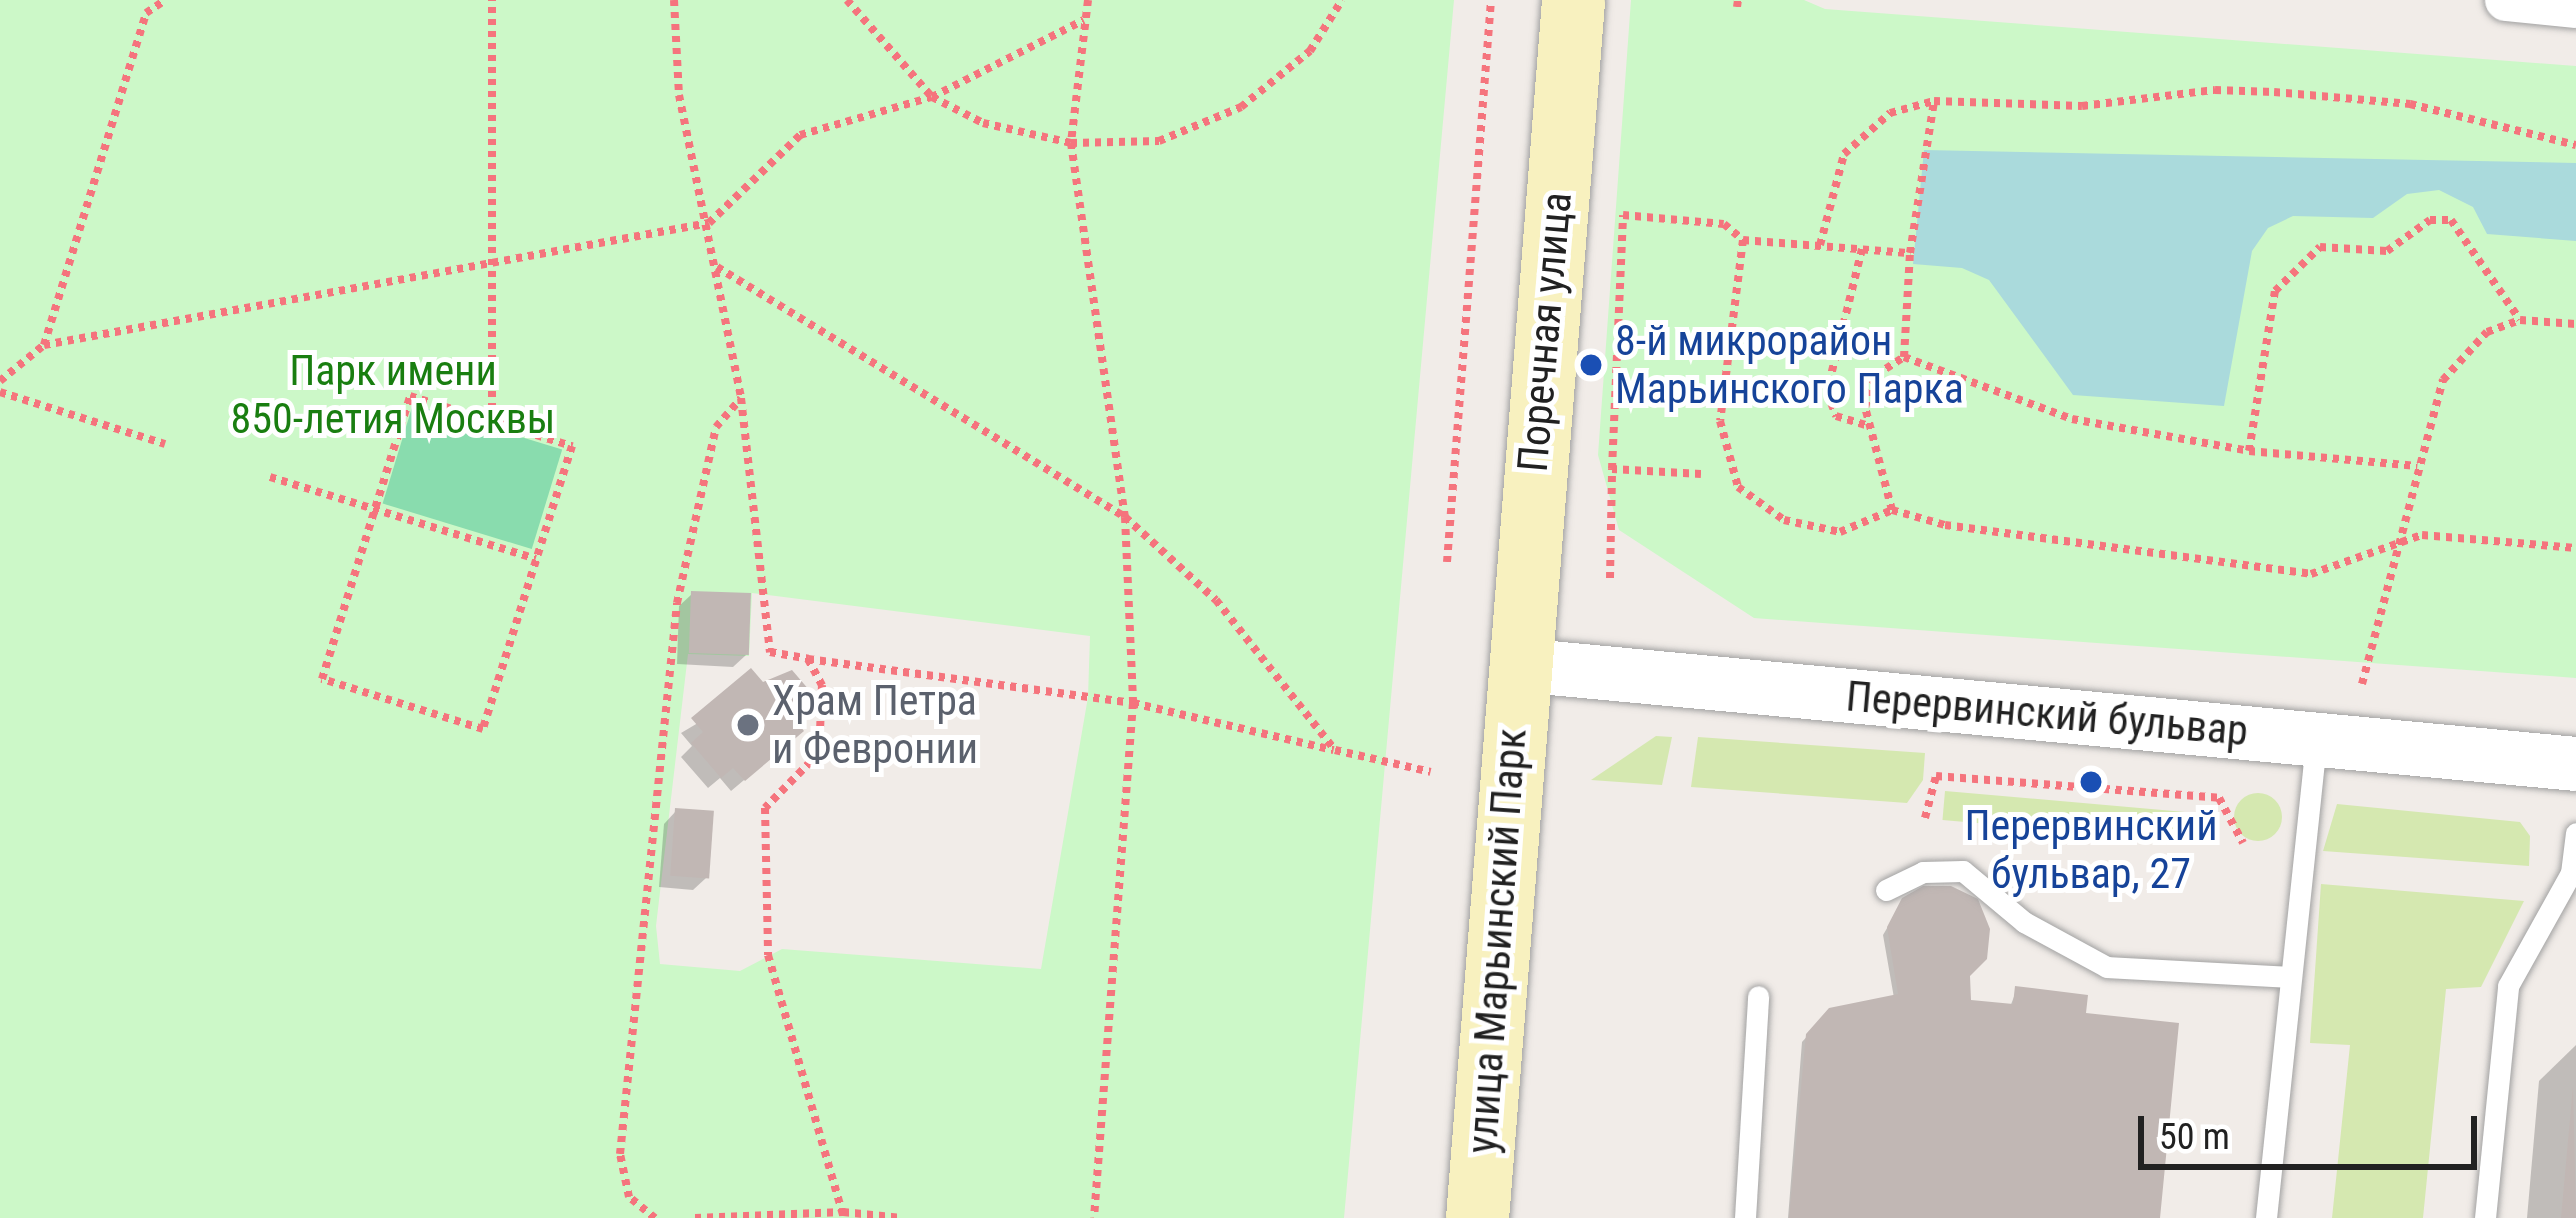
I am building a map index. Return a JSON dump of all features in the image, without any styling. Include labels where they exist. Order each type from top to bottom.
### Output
[{"type":"main road","name":"Поречная улица","points":[[1519,665],[1573,0]]},
{"type":"main road","name":"улица Марьинский Парк","points":[[1478,1218],[1519,665]]},
{"type":"street","points":[[2506,0],[2576,7]]},
{"type":"street","name":"Перервинский бульвар","points":[[1519,665],[2576,764]]},
{"type":"lane","points":[[2266,1218],[2316,739]]},
{"type":"lane","points":[[2485,1218],[2508,986],[2571,873],[2576,833]]},
{"type":"lane","points":[[1886,890],[1923,872],[1963,871],[2024,922],[2108,967],[2290,977]]},
{"type":"lane","points":[[1745,1218],[1758,996]]},
{"type":"path","points":[[44,345],[146,14],[165,0]]},
{"type":"path","points":[[492,421],[493,0]]},
{"type":"path","points":[[674,0],[679,95],[710,223],[741,398],[770,652],[1132,703],[1431,772]]},
{"type":"path","points":[[847,0],[932,98],[983,123],[1071,142],[1159,141],[1241,107],[1310,51],[1342,0]]},
{"type":"path","points":[[1088,0],[1071,142],[1124,517],[1132,703],[1094,1218]]},
{"type":"path","points":[[1447,562],[1491,0]]},
{"type":"path","points":[[0,382],[44,345],[489,259],[710,223],[800,135],[932,98],[1085,20]]},
{"type":"path","points":[[1820,245],[1844,154],[1890,113],[1934,101],[2082,106],[2216,90],[2274,92],[2410,104],[2576,145]]},
{"type":"path","points":[[1892,511],[1869,426],[1868,390],[1904,357],[1910,253],[1934,101]]},
{"type":"path","points":[[1610,578],[1623,215],[1724,224],[1743,240],[1910,253]]},
{"type":"path","points":[[2249,451],[2275,290],[2320,247],[2387,251],[2430,220],[2451,220],[2520,320]]},
{"type":"path","points":[[1743,240],[1720,421],[1738,487],[1758,507],[1813,529],[1840,532],[1892,511],[1945,525],[2311,574],[2422,535],[2576,548]]},
{"type":"path","points":[[1862,249],[1827,392],[1844,422],[1869,426]]},
{"type":"path","points":[[717,267],[1124,517],[1216,600],[1335,750]]},
{"type":"path","points":[[2362,684],[2394,546],[2456,357],[2520,320],[2576,324]]},
{"type":"path","points":[[1904,357],[2072,419],[2249,451],[2417,466]]},
{"type":"path","points":[[0,392],[165,444]]},
{"type":"path","points":[[410,396],[572,446],[483,729],[322,679],[375,510],[410,396]]},
{"type":"path","points":[[655,1218],[629,1197],[620,1154],[677,603],[716,427],[741,398]]},
{"type":"path","points":[[1612,469],[1701,474]]},
{"type":"path","points":[[270,477],[536,559]]},
{"type":"path","points":[[808,659],[822,685],[819,753],[764,808],[768,955],[844,1215]]},
{"type":"path","points":[[1925,818],[1936,776],[1959,777],[2218,798],[2243,843]]},
{"type":"path","points":[[695,1218],[902,1218]]},
{"type":"green space","name":"Парк имени 850-летия Москвы","points":[[0,0],[1454,0],[1344,1218],[0,1218]],"holes":[[[752,593],[1090,636],[1088,697],[1041,969],[782,949],[740,971],[660,964],[656,926],[688,654],[749,656]]]},
{"type":"green space","points":[[1631,0],[1804,0],[1825,9],[2576,66],[2576,678],[1754,618],[1619,530],[1598,455]]},
{"type":"green space","points":[[413,404],[562,450],[532,549],[383,503]]},
{"type":"green space","points":[[1656,736],[1672,737],[1662,785],[1591,780]]},
{"type":"green space","points":[[1698,737],[1925,753],[1923,780],[1907,803],[1691,787]]},
{"type":"green space","points":[[1945,791],[2199,813],[2197,842],[1942,820]]},
{"type":"green space","points":[[2258,793],[2275,800],[2282,817],[2275,834],[2258,841],[2241,834],[2234,817],[2241,800]]},
{"type":"green space","points":[[2337,804],[2520,822],[2530,836],[2529,866],[2323,851]]},
{"type":"green space","points":[[2321,884],[2524,901],[2481,987],[2446,989],[2423,1218],[2332,1218],[2350,1045],[2310,1043]]},
{"type":"water","points":[[1924,150],[2576,163],[2576,241],[2487,234],[2473,207],[2439,190],[2407,194],[2373,218],[2293,216],[2268,228],[2252,251],[2224,406],[2073,395],[1989,280],[1962,268],[1913,264]]},
{"type":"building","points":[[691,591],[751,593],[749,655],[689,653]]},
{"type":"building","name":"Храм Петра и Февронии","points":[[751,668],[763,682],[792,670],[810,691],[794,718],[804,731],[745,781],[733,768],[721,778],[691,743],[703,732],[691,718]]},
{"type":"building","points":[[675,808],[714,811],[709,879],[670,876]]},
{"type":"building","points":[[1923,886],[1951,886],[1978,899],[1990,929],[1987,959],[1970,976],[1971,1000],[2013,1004],[2015,986],[2088,995],[2086,1013],[2179,1023],[2160,1218],[1789,1218],[1806,1034],[1829,1008],[1898,994],[1887,927],[1902,898]]},
{"type":"building","points":[[2573,1086],[2576,1218],[2561,1218]]},
{"type":"place","name":"8-й микрорайон Марьинского Парка","points":[[1591,365]]},
{"type":"place","name":"Храм Петра и Февронии","points":[[748,725]]},
{"type":"place","name":"Перервинский бульвар, 27","points":[[2091,782]]}]
